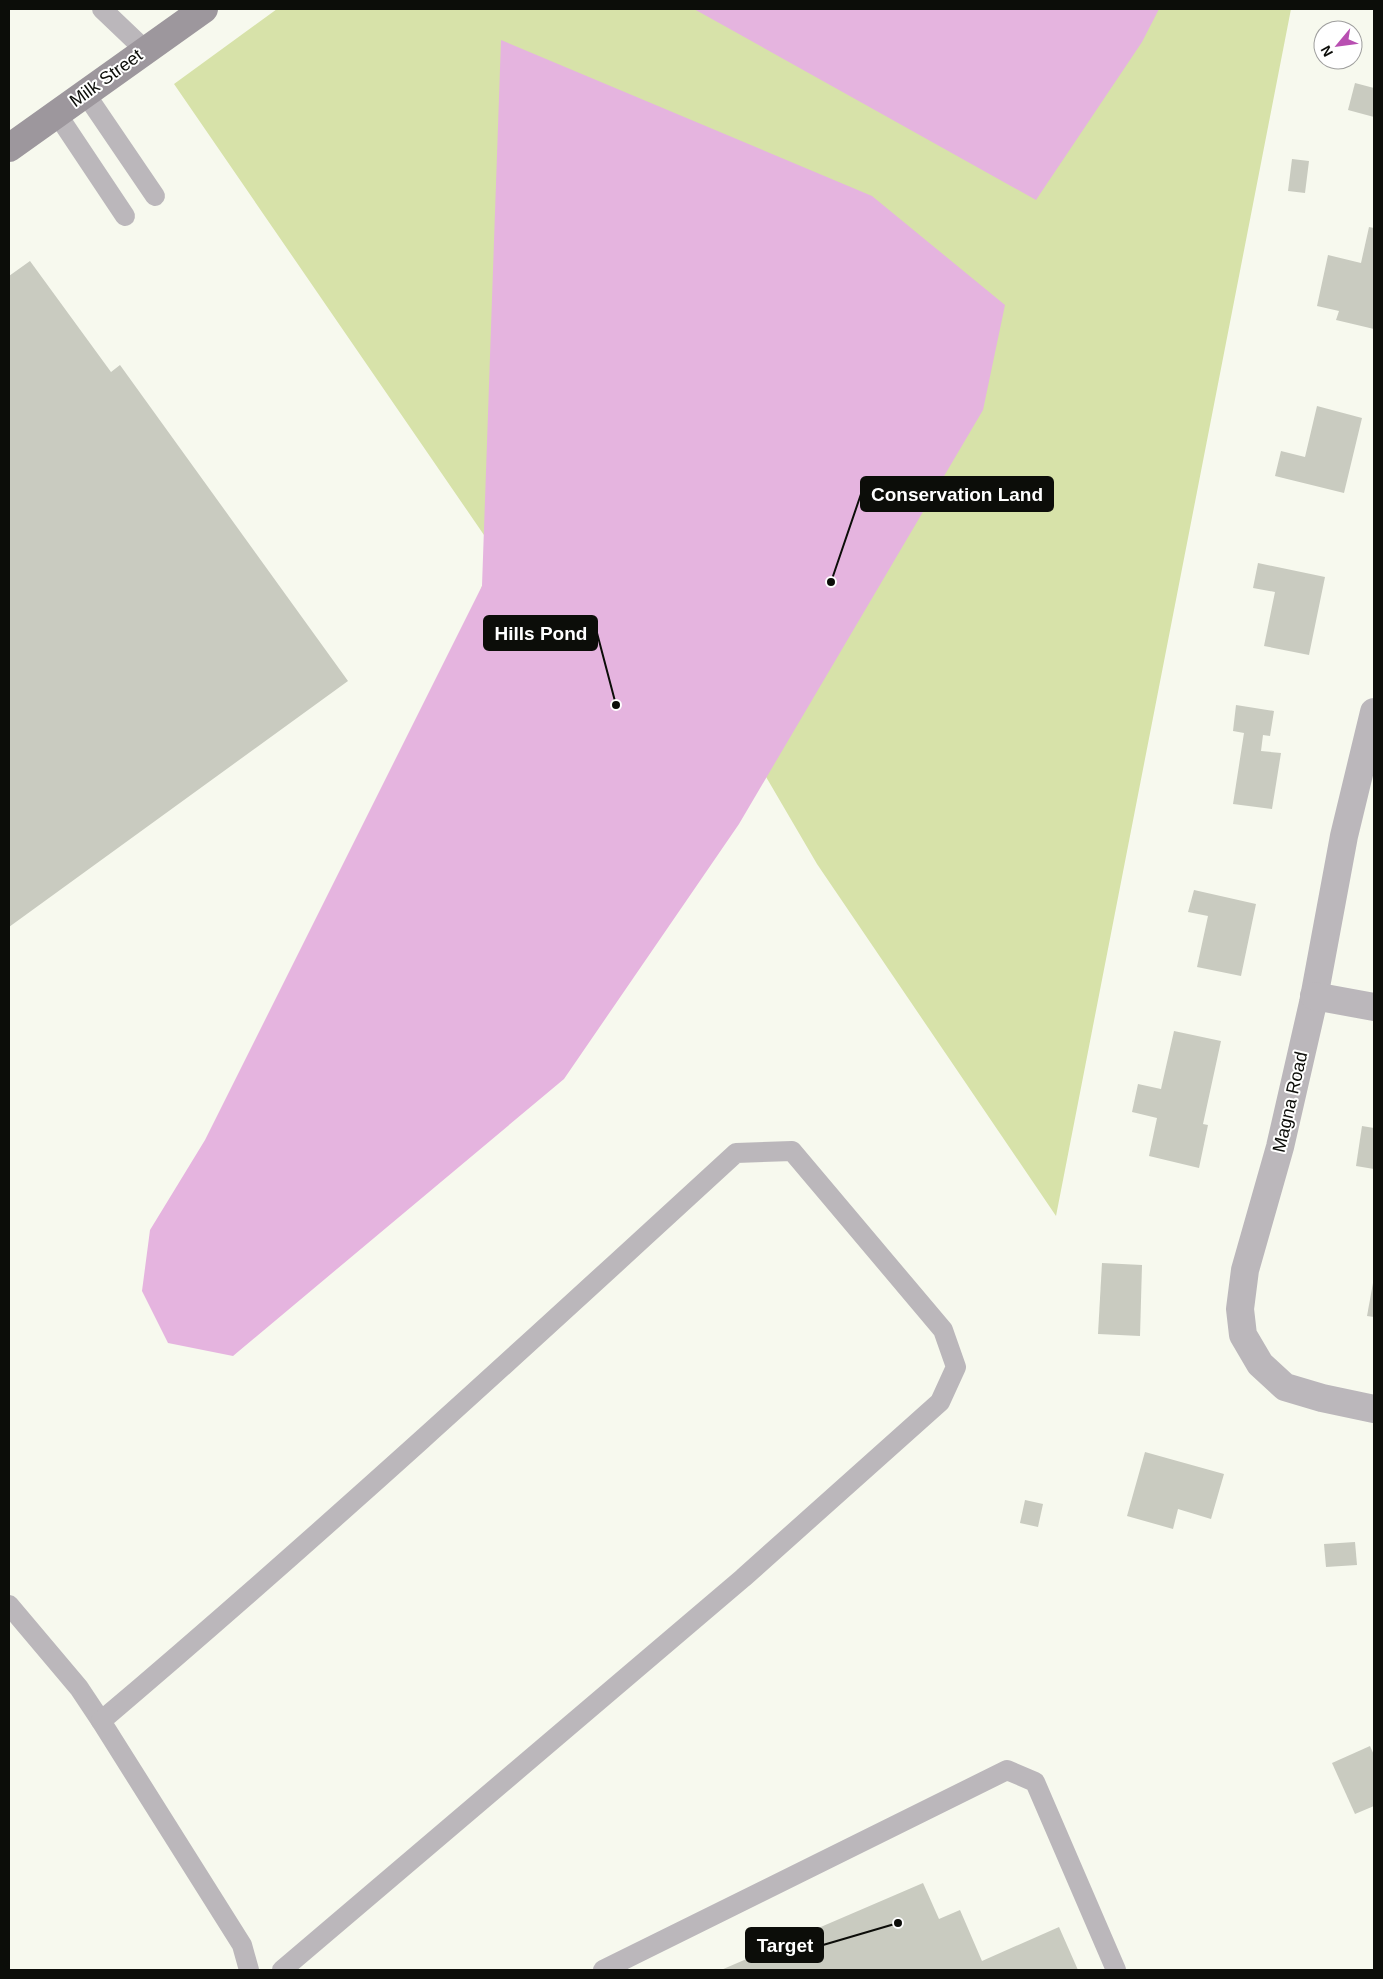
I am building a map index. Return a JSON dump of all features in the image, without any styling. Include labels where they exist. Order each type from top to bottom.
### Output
[{"type":"street","name":"Milk Street","points":[[9,148],[204,9]]},
{"type":"street","name":"Magna Road","points":[[1374,712],[1344,836],[1314,996],[1280,1147],[1245,1270],[1240,1309],[1243,1335],[1260,1364],[1285,1387],[1322,1398],[1374,1409]]},
{"type":"street","points":[[1314,996],[1374,1007]]},
{"type":"lane","points":[[102,9],[145,50]]},
{"type":"lane","points":[[85,93],[155,196]]},
{"type":"lane","points":[[57,114],[125,216]]},
{"type":"lane","points":[[101,1721],[213,1625],[536,1337],[736,1153],[792,1151],[943,1330],[956,1367],[940,1402],[743,1578],[282,1970]]},
{"type":"lane","points":[[9,1605],[79,1688],[101,1721],[242,1945],[249,1970]]},
{"type":"lane","points":[[603,1970],[1007,1770],[1035,1782],[1116,1970]]},
{"type":"green space","points":[[277,9],[1291,9],[1056,1216],[817,864],[752,753],[448,677],[495,551],[174,84]]},
{"type":"shaded area","points":[[694,9],[1159,9],[1142,42],[1036,200]]},
{"type":"shaded area","points":[[501,40],[872,196],[1005,305],[983,410],[739,824],[564,1079],[233,1356],[168,1343],[142,1291],[150,1230],[205,1140],[482,586]]},
{"type":"building","points":[[1355,83],[1374,88],[1374,117],[1348,110]]},
{"type":"building","points":[[1292,159],[1309,161],[1305,193],[1288,191]]},
{"type":"building","points":[[1369,227],[1374,228],[1374,329],[1336,320],[1339,311],[1317,306],[1328,255],[1361,263]]},
{"type":"building","points":[[30,261],[111,372],[120,365],[348,681],[9,927],[9,276]]},
{"type":"building","points":[[1317,406],[1362,418],[1344,493],[1275,476],[1281,451],[1305,457]]},
{"type":"building","points":[[1258,563],[1325,577],[1309,655],[1264,646],[1275,592],[1253,588]]},
{"type":"building","points":[[1236,705],[1274,711],[1270,736],[1263,735],[1261,751],[1281,753],[1272,809],[1233,804],[1244,733],[1233,731]]},
{"type":"building","points":[[1194,890],[1256,904],[1241,976],[1197,967],[1208,916],[1188,912]]},
{"type":"building","points":[[1174,1031],[1221,1041],[1203,1124],[1208,1125],[1199,1168],[1149,1156],[1157,1118],[1132,1112],[1138,1084],[1161,1089]]},
{"type":"building","points":[[1362,1126],[1374,1128],[1374,1169],[1356,1166]]},
{"type":"building","points":[[1102,1263],[1142,1265],[1140,1336],[1098,1334]]},
{"type":"building","points":[[1374,1283],[1374,1317],[1367,1316]]},
{"type":"building","points":[[1145,1452],[1224,1474],[1211,1519],[1178,1509],[1173,1529],[1127,1516]]},
{"type":"building","points":[[1025,1500],[1043,1504],[1038,1527],[1020,1523]]},
{"type":"building","points":[[1355,1542],[1357,1565],[1326,1567],[1324,1544]]},
{"type":"building","points":[[1370,1746],[1374,1755],[1374,1806],[1355,1814],[1332,1763]]},
{"type":"building","points":[[923,1883],[939,1919],[960,1910],[982,1961],[1059,1927],[1078,1970],[721,1970]]},
{"type":"place","name":"Conservation Land","points":[[831,582]]},
{"type":"place","name":"Hills Pond","points":[[616,705]]},
{"type":"place","name":"Target","points":[[898,1923]]}]
